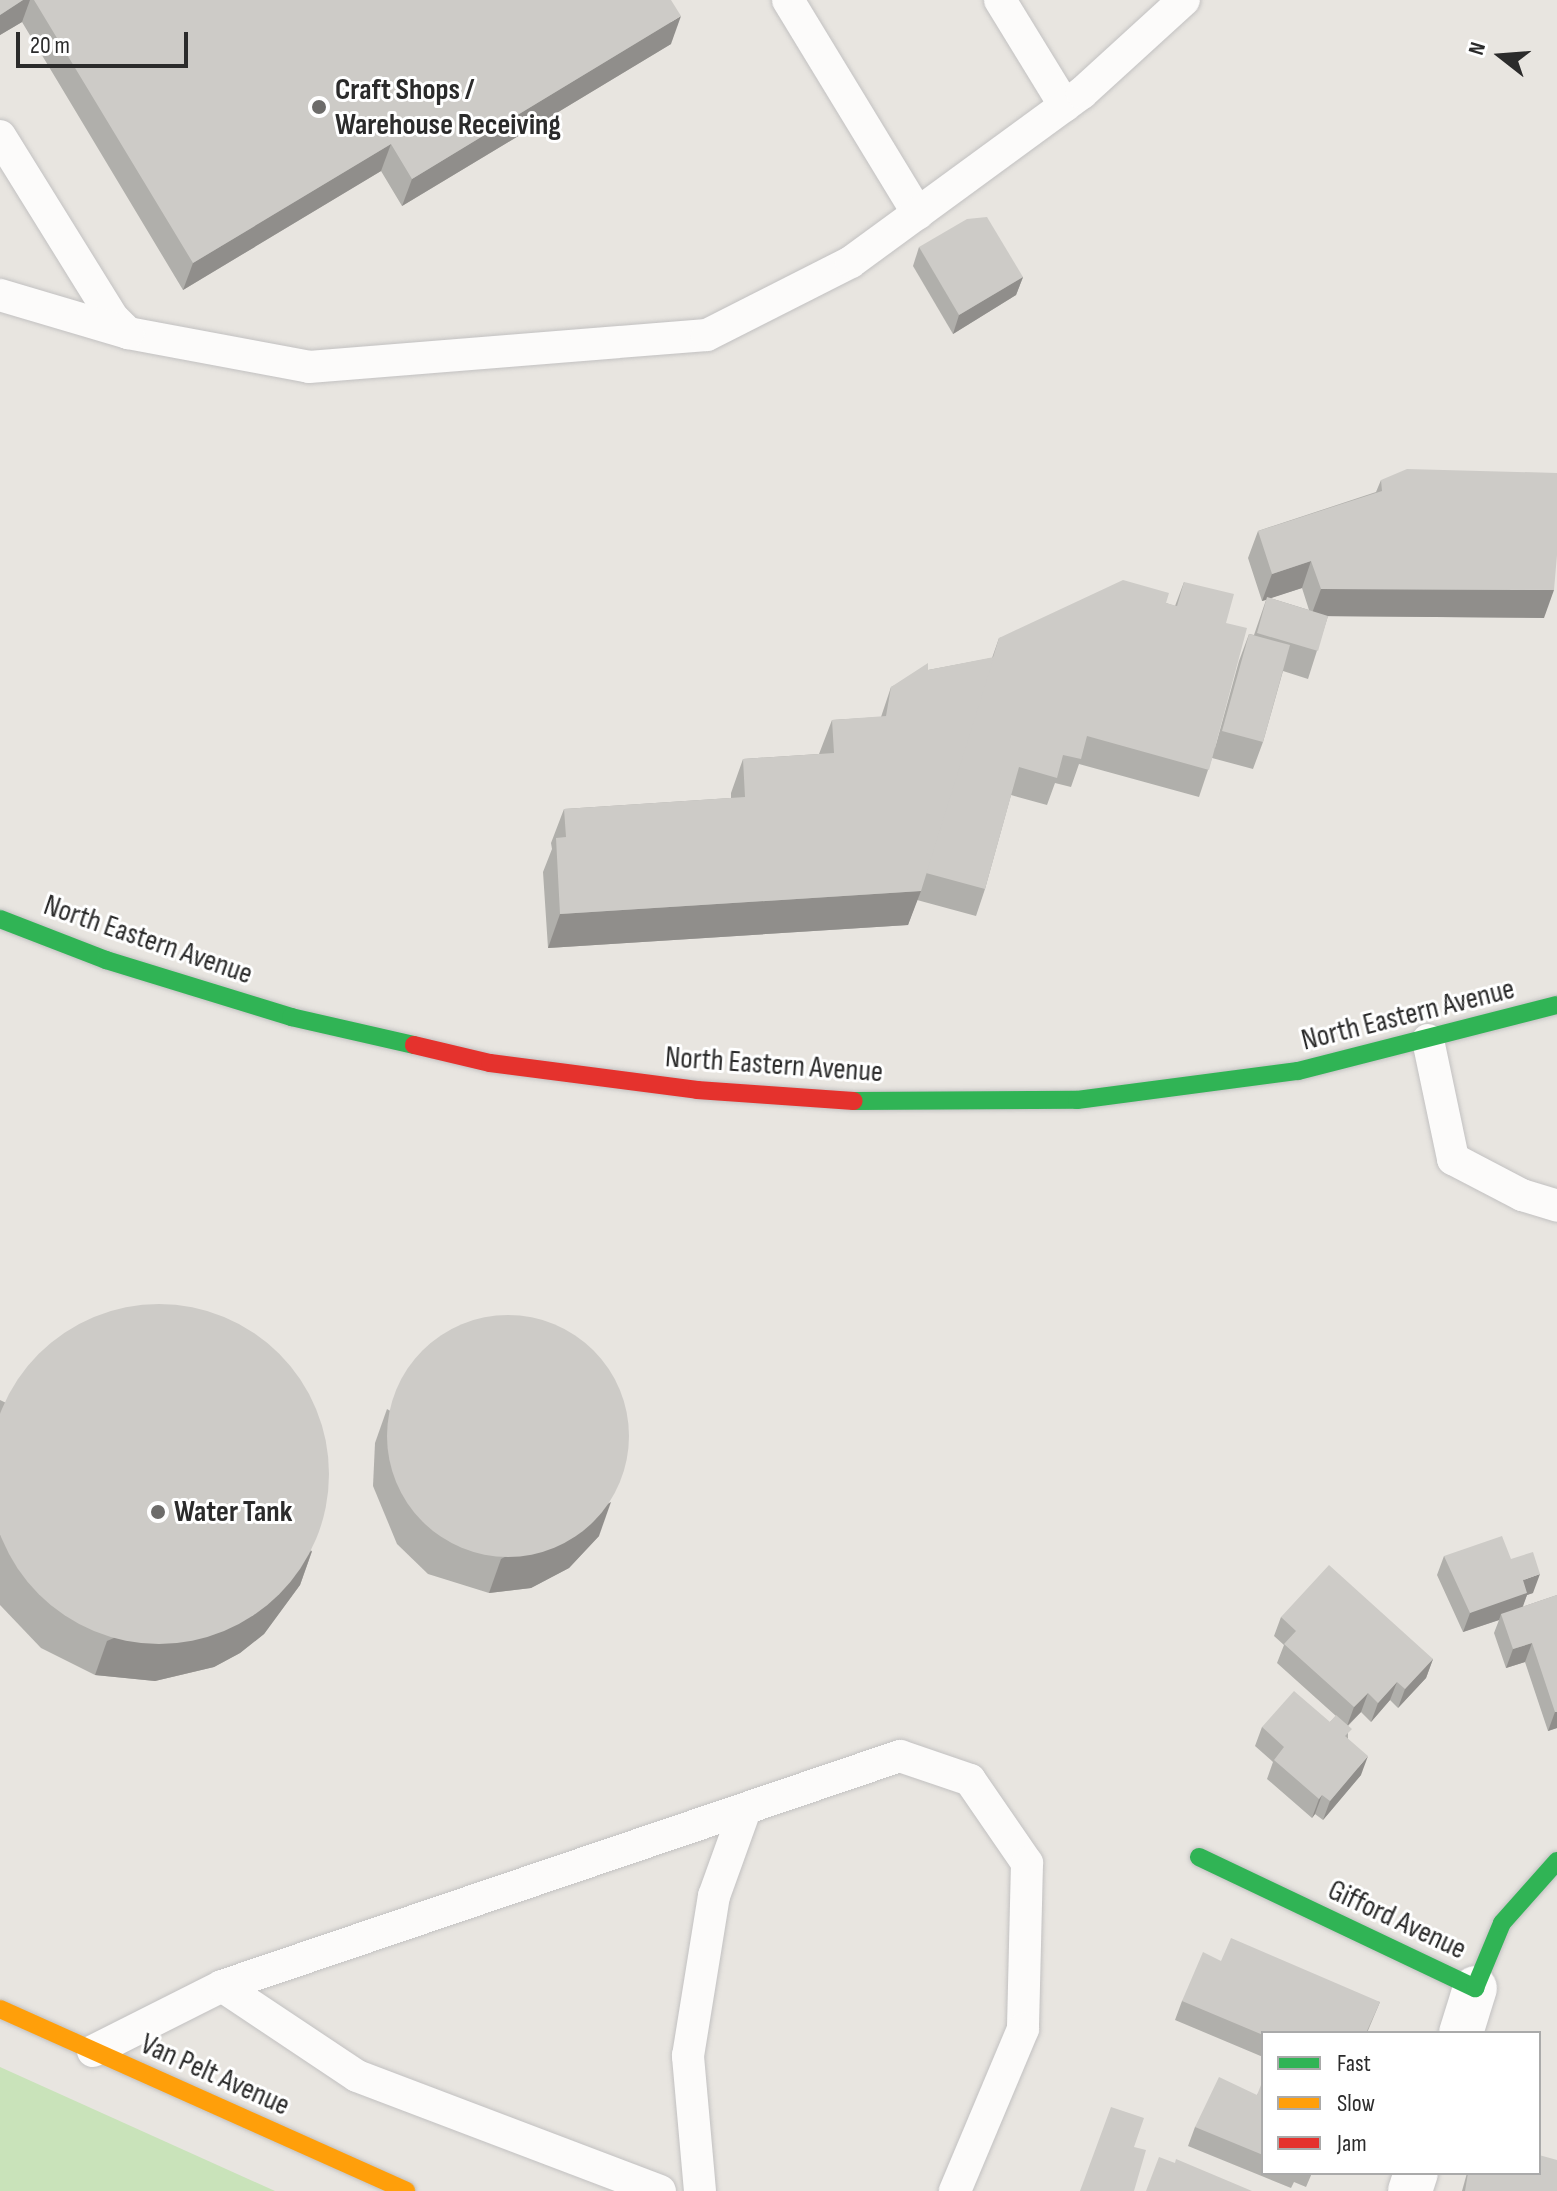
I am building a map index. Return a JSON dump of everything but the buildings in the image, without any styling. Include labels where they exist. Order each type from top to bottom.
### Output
[{"type":"main road","name":"North Eastern Avenue","points":[[0,919],[106,960],[291,1017],[490,1063],[697,1090],[884,1103],[1077,1100],[1298,1071],[1557,1005]]},
{"type":"main road","name":"Gifford Avenue","points":[[1199,1857],[1475,1988],[1502,1923],[1557,1861]]},
{"type":"main road","name":"Van Pelt Avenue","points":[[0,2009],[406,2191]]},
{"type":"street","points":[[1462,2031],[1475,1988]]},
{"type":"lane","points":[[788,0],[918,214]]},
{"type":"lane","points":[[1000,0],[1065,106]]},
{"type":"lane","points":[[0,295],[128,333],[309,367],[707,335],[851,262],[1065,106],[1184,0]]},
{"type":"lane","points":[[0,136],[113,318],[128,333]]},
{"type":"lane","points":[[1428,1040],[1453,1159],[1522,1195],[1557,1206]]},
{"type":"lane","points":[[93,2051],[222,1986],[900,1756],[970,1780],[1027,1863],[1023,2029],[955,2191]]},
{"type":"lane","points":[[700,2191],[688,2056],[714,1896],[745,1810]]},
{"type":"lane","points":[[222,1986],[357,2076],[660,2191]]},
{"type":"green space","points":[[0,2067],[275,2191],[0,2191]]},
{"type":"traffic: fast","points":[[0,919],[106,960],[291,1017],[414,1045]]},
{"type":"traffic: fast","points":[[854,1101],[1077,1100],[1298,1071],[1557,1005]]},
{"type":"traffic: fast","points":[[1199,1857],[1475,1988],[1502,1923],[1557,1861]]},
{"type":"traffic: slow","points":[[0,2009],[406,2191]]},
{"type":"traffic: jam","points":[[414,1045],[490,1063],[697,1090],[854,1101]]},
{"type":"place","name":"Craft Shops / Warehouse Receiving","points":[[319,107]]},
{"type":"place","name":"Water Tank","points":[[158,1512]]}]
